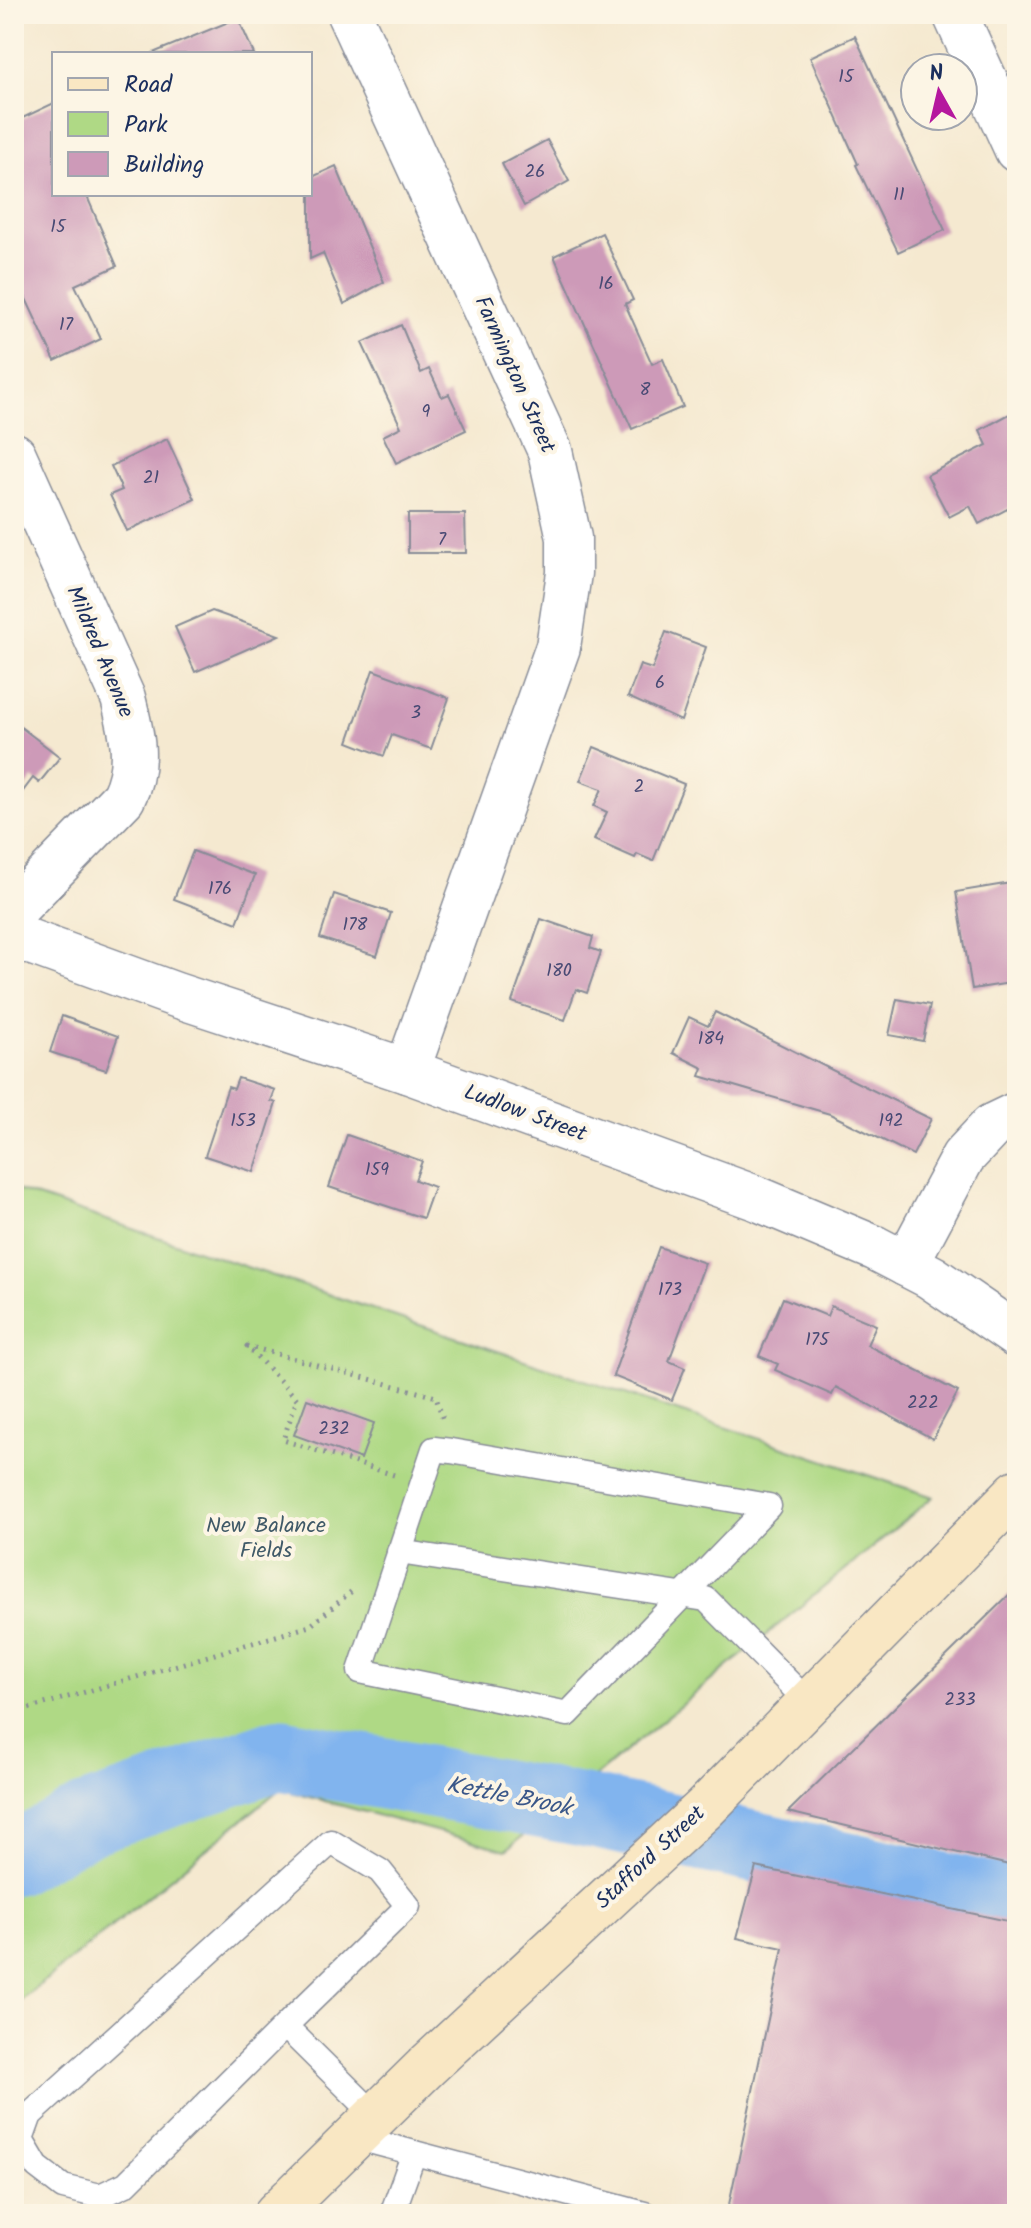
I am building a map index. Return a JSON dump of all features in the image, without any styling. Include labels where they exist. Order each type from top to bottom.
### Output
[{"type":"main road","name":"Stafford Street","points":[[276,2214],[365,2126],[704,1809],[1017,1492]]},
{"type":"street","name":"Farmington Street","points":[[349,14],[550,451],[569,538],[569,573],[558,647],[407,1071]]},
{"type":"street","points":[[955,14],[1017,150]]},
{"type":"street","name":"Mildred Avenue","points":[[14,455],[123,698],[134,760],[130,784],[123,798],[14,910]]},
{"type":"street","name":"Ludlow Street","points":[[14,936],[176,995],[407,1071],[756,1198],[875,1248],[931,1277],[1017,1336]]},
{"type":"street","points":[[906,1264],[963,1157],[992,1126],[1017,1114]]},
{"type":"lane","points":[[434,1449],[769,1506],[568,1714],[360,1671],[422,1483],[434,1449]]},
{"type":"lane","points":[[399,1552],[706,1599],[809,1703]]},
{"type":"lane","points":[[331,1842],[380,1871],[408,1906],[285,2026],[126,2184],[100,2196],[63,2187],[37,2167],[21,2140],[30,2115],[331,1842]]},
{"type":"lane","points":[[285,2026],[365,2126],[414,2153],[645,2214]]},
{"type":"lane","points":[[392,2214],[414,2153]]},
{"type":"path","points":[[422,1483],[283,1440],[297,1399],[247,1346],[436,1397],[451,1451]]},
{"type":"path","points":[[14,1713],[310,1626],[399,1552]]},
{"type":"green space","name":"New Balance Fields","points":[[14,1189],[933,1497],[506,1850],[280,1789],[14,2006]]},
{"type":"building","points":[[238,18],[253,52],[155,52]]},
{"type":"building","points":[[855,36],[945,230],[898,252],[856,165],[810,57]]},
{"type":"building","points":[[52,104],[52,196],[87,196],[117,266],[75,285],[101,339],[55,361],[14,273],[14,122]]},
{"type":"building","points":[[547,140],[569,181],[524,206],[502,164]]},
{"type":"building","points":[[336,166],[384,282],[344,304],[323,253],[310,259],[312,177]]},
{"type":"building","points":[[602,233],[633,300],[625,304],[652,364],[663,359],[683,407],[632,429],[554,256]]},
{"type":"building","points":[[401,325],[421,373],[429,369],[442,397],[449,394],[466,430],[396,463],[383,436],[401,427],[362,343]]},
{"type":"building","points":[[1017,410],[1017,504],[979,524],[970,506],[949,517],[927,475],[987,445],[980,430]]},
{"type":"building","points":[[167,439],[195,499],[127,531],[110,495],[122,490],[111,466]]},
{"type":"building","points":[[408,514],[465,514],[466,553],[408,553]]},
{"type":"building","points":[[212,611],[279,635],[195,672],[175,627]]},
{"type":"building","points":[[666,632],[706,647],[681,721],[628,697],[640,665],[652,669]]},
{"type":"building","points":[[373,670],[449,698],[431,749],[392,735],[384,756],[348,742]]},
{"type":"building","points":[[14,722],[60,757],[39,783],[33,778],[14,803]]},
{"type":"building","points":[[594,747],[684,784],[653,861],[637,854],[635,858],[594,840],[607,812],[594,806],[602,789],[580,781]]},
{"type":"building","points":[[193,851],[255,875],[237,923],[174,899]]},
{"type":"building","points":[[1017,882],[1017,982],[972,989],[956,892]]},
{"type":"building","points":[[334,894],[391,913],[377,956],[320,938]]},
{"type":"building","points":[[541,919],[593,937],[590,948],[601,952],[587,993],[576,989],[565,1020],[512,1002]]},
{"type":"building","points":[[897,999],[930,1005],[923,1041],[889,1035]]},
{"type":"building","points":[[715,1012],[931,1119],[913,1155],[830,1114],[700,1076],[703,1068],[673,1053],[689,1017],[708,1026]]},
{"type":"building","points":[[62,1016],[118,1036],[106,1070],[50,1052]]},
{"type":"building","points":[[238,1078],[275,1090],[271,1101],[276,1103],[254,1172],[205,1156],[228,1087],[234,1089]]},
{"type":"building","points":[[347,1135],[422,1161],[415,1180],[434,1187],[423,1218],[329,1187]]},
{"type":"building","points":[[659,1247],[705,1263],[669,1361],[685,1368],[672,1400],[613,1376]]},
{"type":"building","points":[[783,1298],[827,1316],[831,1306],[876,1325],[867,1345],[958,1392],[933,1439],[836,1387],[832,1395],[775,1370],[778,1364],[759,1356]]},
{"type":"building","points":[[307,1399],[374,1423],[361,1459],[294,1435]]},
{"type":"building","points":[[1017,1587],[1017,1867],[788,1812]]},
{"type":"building","points":[[756,1867],[1017,1923],[1017,2214],[727,2214],[783,1948],[737,1938]]},
{"type":"waterway","name":"Kettle Brook","points":[[14,1859],[86,1820],[279,1754],[597,1813],[1017,1904]]}]
